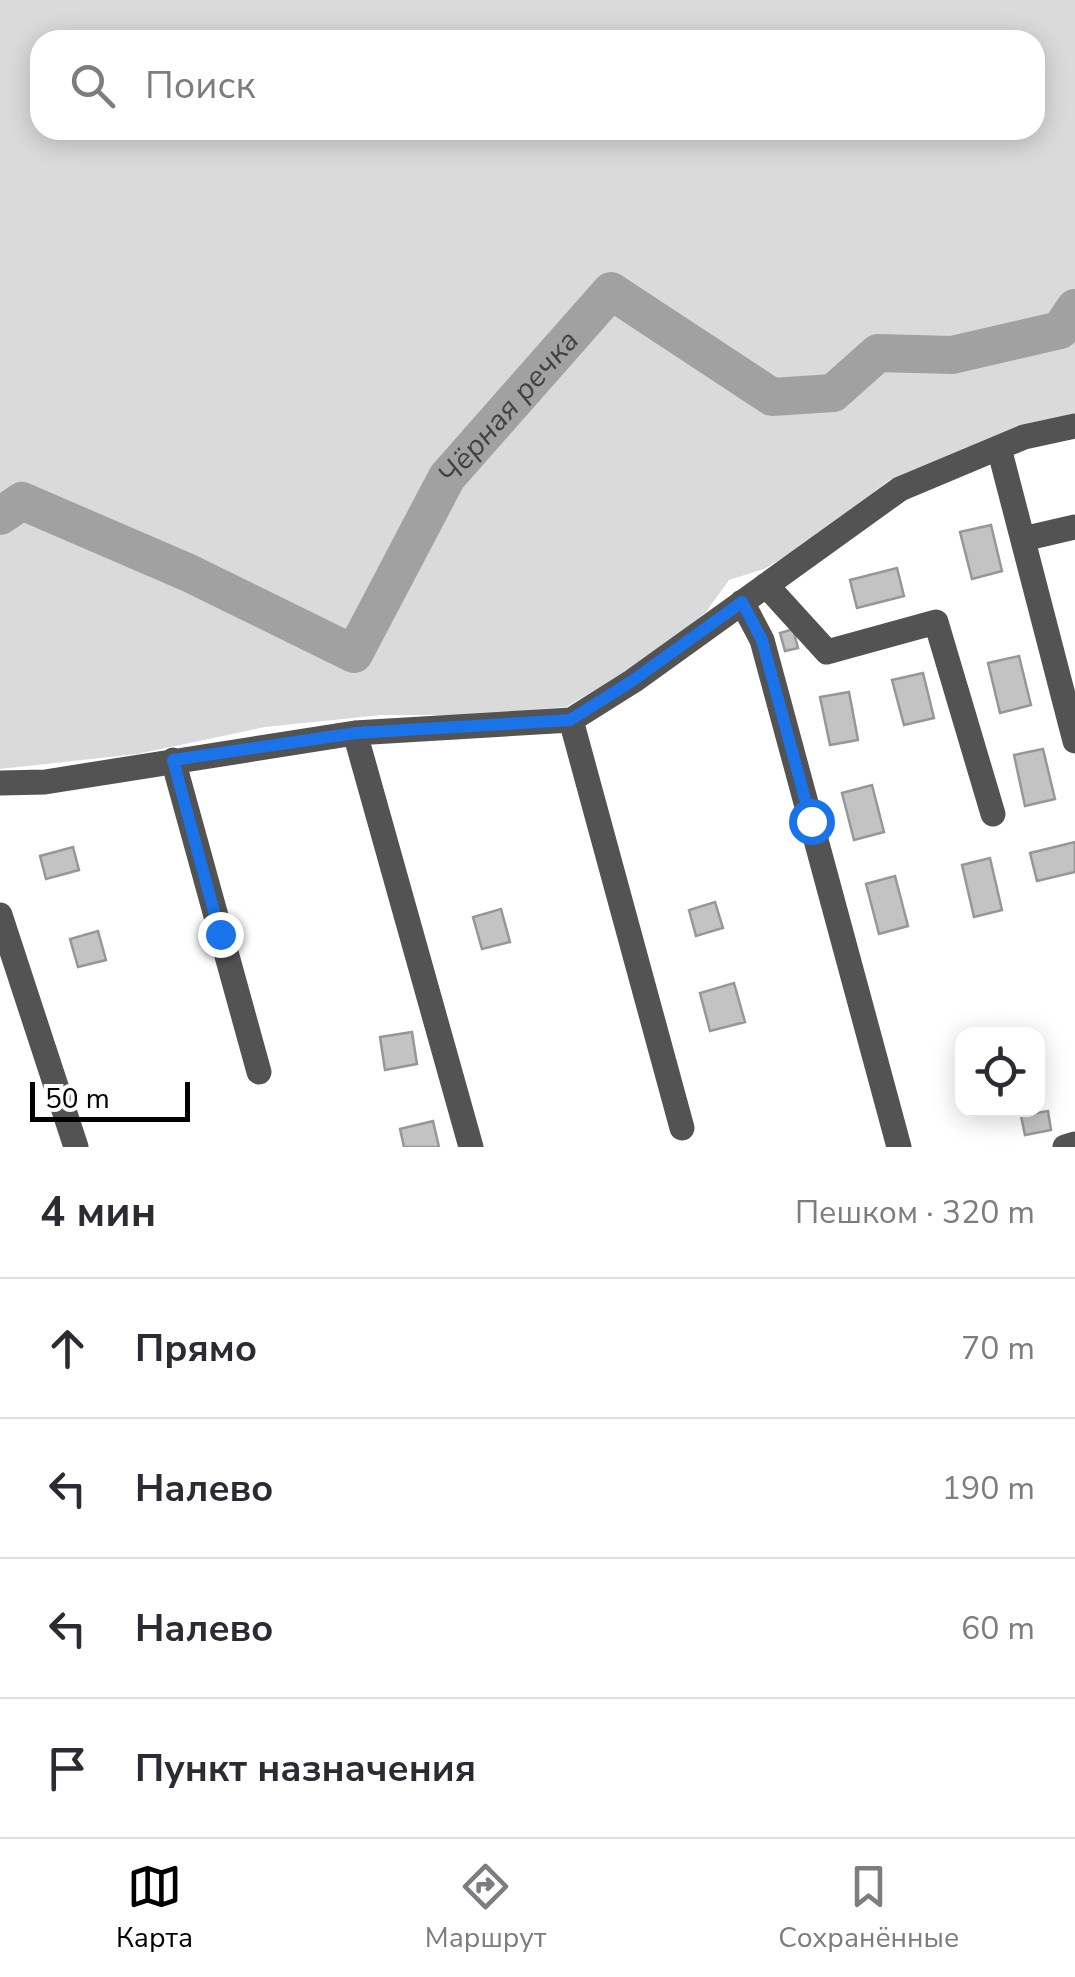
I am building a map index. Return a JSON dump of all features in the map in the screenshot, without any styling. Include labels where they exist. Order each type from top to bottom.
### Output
[{"type":"street","points":[[0,783],[45,782],[356,733],[570,720],[632,681],[900,489],[1024,437],[1075,426]]},
{"type":"street","points":[[999,448],[1068,687],[1075,741]]},
{"type":"street","points":[[1023,538],[1075,526]]},
{"type":"street","points":[[766,585],[827,652],[936,622],[994,814]]},
{"type":"street","points":[[742,602],[762,640],[899,1147]]},
{"type":"street","points":[[570,720],[682,1128]]},
{"type":"street","points":[[356,733],[470,1147]]},
{"type":"street","points":[[173,760],[259,1072]]},
{"type":"street","points":[[0,915],[76,1147]]},
{"type":"street","points":[[1065,1147],[1075,1144]]},
{"type":"shaded area","points":[[0,0],[1075,0],[1075,415],[889,480],[791,553],[764,569],[729,580],[706,612],[653,656],[566,707],[468,715],[382,715],[265,727],[137,754],[0,769]]},
{"type":"building","points":[[991,525],[1002,571],[972,579],[960,532]]},
{"type":"building","points":[[897,568],[904,596],[857,608],[850,580]]},
{"type":"building","points":[[793,629],[798,648],[785,651],[780,633]]},
{"type":"building","points":[[1019,656],[1031,705],[1000,713],[988,663]]},
{"type":"building","points":[[923,673],[934,718],[904,725],[892,680]]},
{"type":"building","points":[[849,692],[858,740],[830,745],[820,697]]},
{"type":"building","points":[[1043,749],[1055,799],[1025,806],[1014,755]]},
{"type":"building","points":[[872,785],[884,832],[854,840],[842,793]]},
{"type":"building","points":[[1075,842],[1075,872],[1037,881],[1030,853]]},
{"type":"building","points":[[73,847],[79,870],[46,879],[40,856]]},
{"type":"building","points":[[990,858],[1002,910],[974,917],[962,865]]},
{"type":"building","points":[[895,876],[908,926],[879,934],[866,884]]},
{"type":"building","points":[[715,902],[723,928],[696,936],[689,910]]},
{"type":"building","points":[[501,909],[510,942],[482,949],[473,917]]},
{"type":"building","points":[[98,931],[106,960],[78,967],[70,939]]},
{"type":"building","points":[[734,983],[745,1022],[710,1031],[700,993]]},
{"type":"building","points":[[412,1032],[417,1064],[385,1070],[380,1037]]},
{"type":"building","points":[[1048,1111],[1051,1130],[1025,1135],[1021,1117],[1045,1117]]},
{"type":"building","points":[[433,1121],[439,1147],[404,1147],[400,1129]]},
{"type":"waterway","name":"Чёрная речка","points":[[0,516],[22,501],[189,573],[354,654],[447,477],[611,291],[772,397],[833,393],[878,353],[952,355],[1060,330],[1075,308]]},
{"type":"route","points":[[220,934],[173,760],[356,733],[570,720],[742,602],[762,640],[811,821]]}]
